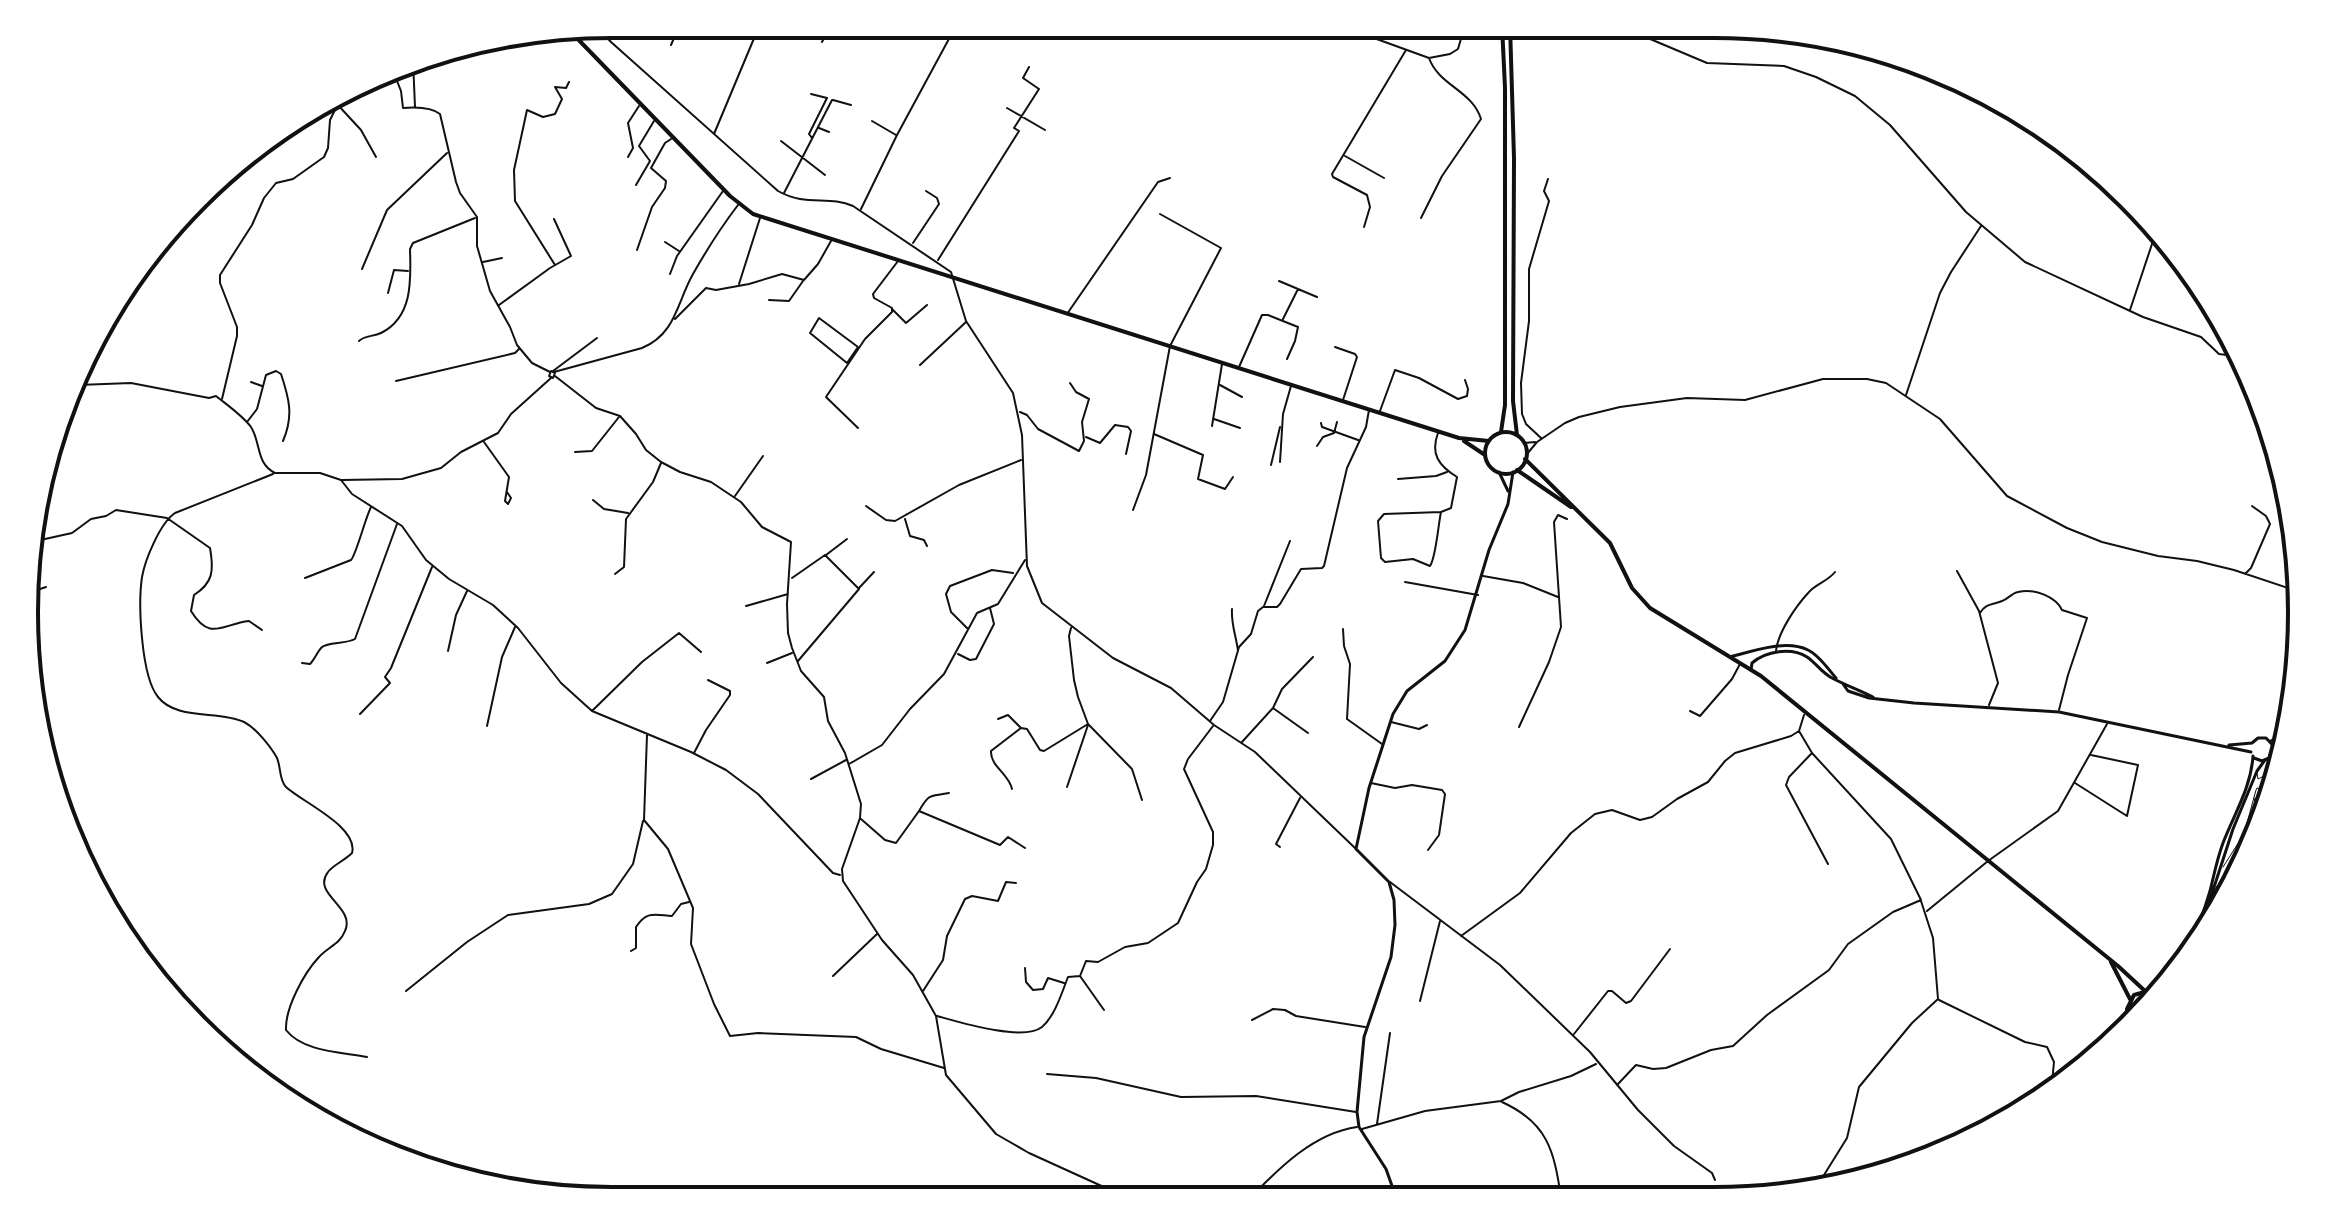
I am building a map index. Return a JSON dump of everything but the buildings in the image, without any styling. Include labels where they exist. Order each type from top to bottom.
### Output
[{"type":"main road","points":[[1485,455],[1489,441],[1501,432],[1505,418],[1503,38]]},
{"type":"main road","points":[[1510,38],[1514,158],[1513,401],[1517,435],[1524,443],[1526,456],[1610,543],[1640,599],[1660,615],[1751,670],[2110,960],[2145,991],[2130,999]]},
{"type":"main road","points":[[577,39],[739,205],[761,217],[1459,438],[1489,441]]},
{"type":"main road","points":[[1501,432],[1517,435]]},
{"type":"main road","points":[[1459,438],[1485,455],[1490,465],[1499,472],[1515,471],[1579,511]]},
{"type":"main road","points":[[1515,471],[1526,456]]},
{"type":"main road","points":[[2110,960],[2130,999],[2127,1011]]},
{"type":"street","points":[[609,38],[714,136],[783,194],[810,202],[843,202],[861,210],[937,261],[955,279],[966,321],[1008,385],[1018,412],[1026,560],[1042,603],[1113,658],[1171,688],[1214,725],[1242,742],[1389,882],[1500,965],[1573,1035],[1638,1110],[1674,1146],[1712,1173],[1715,1180]]},
{"type":"street","points":[[671,45],[674,38]]},
{"type":"street","points":[[714,136],[754,38]]},
{"type":"street","points":[[822,42],[824,38]]},
{"type":"street","points":[[861,210],[949,38]]},
{"type":"street","points":[[1373,38],[1429,58],[1450,54],[1458,49],[1461,38]]},
{"type":"street","points":[[1648,38],[1707,63],[1784,66],[1855,96],[1884,119],[1966,212],[2025,262],[2130,311],[2201,337],[2219,354],[2227,355]]},
{"type":"street","points":[[1364,227],[1370,207],[1367,195],[1332,174],[1406,50]]},
{"type":"street","points":[[1421,218],[1458,150],[1481,119],[1470,98],[1437,74],[1429,58]]},
{"type":"street","points":[[937,261],[1019,131],[1014,128],[1039,89],[1023,78],[1029,67]]},
{"type":"street","points":[[414,74],[415,107]]},
{"type":"street","points":[[397,80],[403,108],[415,107],[440,114],[460,193],[477,217],[477,246],[490,291],[520,348],[532,363],[553,374],[596,408],[620,416],[646,450],[661,462],[711,482],[734,497],[762,527],[791,542],[788,633],[801,671],[824,697],[828,721],[847,759],[861,804],[860,818],[841,876]]},
{"type":"street","points":[[555,265],[515,201],[514,170],[527,110],[547,117],[555,114],[562,99],[555,87],[566,88],[569,82]]},
{"type":"street","points":[[811,94],[851,105]]},
{"type":"street","points":[[812,139],[809,134],[827,98]]},
{"type":"street","points":[[783,194],[832,100]]},
{"type":"street","points":[[628,157],[633,148],[628,123],[639,105]]},
{"type":"street","points":[[340,107],[361,130],[376,157]]},
{"type":"street","points":[[1007,108],[1045,130]]},
{"type":"street","points":[[222,401],[237,327],[220,275],[252,225],[264,198],[276,183],[293,179],[324,157],[334,110]]},
{"type":"street","points":[[636,185],[650,161],[639,146],[654,120]]},
{"type":"street","points":[[872,121],[897,135]]},
{"type":"street","points":[[818,128],[829,132]]},
{"type":"street","points":[[637,250],[652,207],[666,186],[664,178],[651,168],[665,143],[672,138]]},
{"type":"street","points":[[781,141],[825,175]]},
{"type":"street","points":[[362,269],[387,210],[448,152]]},
{"type":"street","points":[[1344,155],[1384,178]]},
{"type":"street","points":[[1067,315],[1158,182],[1170,178]]},
{"type":"street","points":[[1541,439],[1523,420],[1521,391],[1529,321],[1529,269],[1549,201],[1544,191],[1548,179]]},
{"type":"street","points":[[670,274],[680,252],[724,190]]},
{"type":"street","points":[[913,244],[939,204],[937,198],[926,191]]},
{"type":"street","points":[[553,374],[653,344],[665,334],[694,273],[739,205]]},
{"type":"street","points":[[1133,510],[1146,475],[1170,346],[1221,248],[1160,214]]},
{"type":"street","points":[[359,341],[360,338],[378,335],[394,325],[402,315],[409,297],[410,249],[413,243],[477,217]]},
{"type":"street","points":[[738,285],[761,217]]},
{"type":"street","points":[[498,306],[572,254],[554,219]]},
{"type":"street","points":[[1906,396],[1940,293],[1982,225]]},
{"type":"street","points":[[769,300],[789,301],[818,264],[832,239]]},
{"type":"street","points":[[665,242],[680,252]]},
{"type":"street","points":[[2130,311],[2152,243]]},
{"type":"street","points":[[482,262],[502,258]]},
{"type":"street","points":[[898,261],[873,294],[906,323]]},
{"type":"street","points":[[388,293],[394,270],[410,271]]},
{"type":"street","points":[[674,320],[706,288],[716,290],[782,274],[804,280]]},
{"type":"street","points":[[1279,281],[1317,297]]},
{"type":"street","points":[[1282,320],[1298,289]]},
{"type":"street","points":[[900,329],[927,305]]},
{"type":"street","points":[[858,428],[826,397],[865,339],[892,312],[892,308]]},
{"type":"street","points":[[1239,368],[1262,315],[1298,327],[1287,359]]},
{"type":"street","points":[[819,318],[858,347],[847,363],[810,333],[812,330],[819,318]]},
{"type":"street","points":[[920,365],[966,321]]},
{"type":"street","points":[[367,1057],[300,1042],[286,1030],[288,1008],[306,977],[320,956],[344,936],[347,915],[324,888],[324,881],[327,873],[352,853],[351,839],[342,828],[283,783],[276,758],[252,728],[233,719],[199,714],[166,704],[149,683],[144,664],[142,578],[167,518],[234,487],[275,473],[320,473],[341,480],[402,479],[441,468],[461,452],[498,433],[511,414],[597,338]]},
{"type":"street","points":[[1335,347],[1357,357],[1343,401]]},
{"type":"street","points":[[396,381],[515,353],[520,348]]},
{"type":"street","points":[[1212,426],[1222,363]]},
{"type":"street","points":[[1380,412],[1395,370],[1419,378],[1458,399],[1467,396],[1465,380]]},
{"type":"street","points":[[246,423],[257,409],[266,375],[271,371],[281,374],[292,404],[283,441]]},
{"type":"street","points":[[1526,456],[1541,439],[1579,417],[1620,407],[1687,398],[1745,400],[1823,379],[1867,379],[1886,383],[1940,419],[2007,496],[2067,528],[2102,542],[2158,556],[2197,561],[2287,588]]},
{"type":"street","points":[[251,382],[263,386]]},
{"type":"street","points":[[86,385],[131,383],[209,398],[216,396],[251,428],[261,459],[275,473]]},
{"type":"street","points":[[1018,412],[1027,415],[1038,429],[1079,451],[1085,436],[1082,422],[1089,399],[1076,392],[1070,383]]},
{"type":"street","points":[[1218,384],[1242,397]]},
{"type":"street","points":[[1271,465],[1291,385]]},
{"type":"street","points":[[1263,607],[1277,607],[1280,604],[1301,569],[1324,566],[1345,474],[1366,427],[1370,409]]},
{"type":"street","points":[[575,452],[592,451],[620,416]]},
{"type":"street","points":[[1213,418],[1240,428]]},
{"type":"street","points":[[1334,433],[1337,422]]},
{"type":"street","points":[[1321,423],[1322,427],[1334,433],[1359,440]]},
{"type":"street","points":[[1085,436],[1100,443],[1115,425],[1128,427],[1131,431],[1126,454]]},
{"type":"street","points":[[1280,462],[1281,425]]},
{"type":"street","points":[[1438,431],[1433,451],[1448,472],[1457,477],[1451,508],[1441,512],[1384,514],[1378,521],[1381,558],[1385,562],[1413,559],[1430,566],[1436,552],[1434,542],[1441,512]]},
{"type":"street","points":[[1153,433],[1203,455],[1198,479],[1225,489],[1233,477]]},
{"type":"street","points":[[1317,446],[1323,437],[1334,433]]},
{"type":"street","points":[[483,441],[509,477],[507,492]]},
{"type":"street","points":[[1524,443],[1537,442]]},
{"type":"street","points":[[734,497],[763,456]]},
{"type":"street","points":[[866,506],[886,520],[895,521],[959,485],[1022,460]]},
{"type":"street","points":[[615,574],[624,567],[626,519],[653,482],[661,462]]},
{"type":"street","points":[[1356,849],[1370,783],[1391,722],[1407,691],[1445,661],[1457,644],[1478,595],[1515,471]]},
{"type":"street","points":[[1398,479],[1448,472]]},
{"type":"street","points":[[1499,472],[1509,495]]},
{"type":"street","points":[[341,480],[352,494],[397,523],[419,554],[433,566],[493,605],[515,626],[561,683],[592,711],[694,753],[726,770],[758,794],[833,873],[841,876],[878,933],[913,975],[936,1016],[946,1075],[996,1134],[1029,1153],[1104,1187]]},
{"type":"street","points":[[593,500],[604,509],[629,513]]},
{"type":"street","points":[[305,578],[351,560],[356,555],[357,541],[371,506]]},
{"type":"street","points":[[2245,574],[2251,568],[2270,524],[2266,516],[2252,506]]},
{"type":"street","points":[[43,540],[72,533],[91,519],[116,510],[167,518],[210,548],[213,572],[205,590],[194,595],[191,611],[198,622],[218,630],[249,621],[262,630]]},
{"type":"street","points":[[1519,727],[1560,630],[1554,522],[1558,515],[1567,519]]},
{"type":"street","points":[[905,517],[910,536],[924,540],[927,546]]},
{"type":"street","points":[[302,663],[314,662],[322,647],[345,644],[355,639],[397,523]]},
{"type":"street","points":[[791,578],[847,539]]},
{"type":"street","points":[[1210,721],[1223,702],[1238,652],[1251,634],[1258,611],[1263,607],[1290,541]]},
{"type":"street","points":[[825,555],[859,589]]},
{"type":"street","points":[[848,764],[882,745],[891,736],[910,709],[944,674],[977,613],[998,604],[1026,560]]},
{"type":"street","points":[[360,714],[390,683],[385,677],[433,566]]},
{"type":"street","points":[[968,629],[951,612],[946,594],[950,586],[992,570],[1015,574]]},
{"type":"street","points":[[1957,571],[1980,613],[1998,683],[1989,706]]},
{"type":"street","points":[[797,662],[874,572]]},
{"type":"street","points":[[1751,670],[1756,659],[1776,650],[1784,630],[1808,593],[1835,572]]},
{"type":"street","points":[[1483,576],[1523,583],[1560,597]]},
{"type":"street","points":[[1405,582],[1478,595]]},
{"type":"street","points":[[39,589],[46,587]]},
{"type":"street","points":[[448,651],[456,615],[467,590]]},
{"type":"street","points":[[1980,613],[1985,606],[2016,592],[2026,591],[2058,601],[2062,610],[2087,618],[2059,712]]},
{"type":"street","points":[[746,606],[789,593]]},
{"type":"street","points":[[957,653],[970,660],[976,659],[994,624],[990,608]]},
{"type":"street","points":[[1232,609],[1231,627],[1238,652]]},
{"type":"street","points":[[487,726],[502,657],[515,626]]},
{"type":"street","points":[[1071,627],[1069,636],[1074,680],[1088,724],[1132,769],[1142,800]]},
{"type":"street","points":[[1343,629],[1350,664],[1347,719],[1383,744]]},
{"type":"street","points":[[592,711],[642,662],[679,633],[701,652]]},
{"type":"street","points":[[1730,657],[1776,650],[1804,655],[1827,675],[1876,698],[2059,712],[2225,745],[2252,754],[2258,760],[2267,759]]},
{"type":"street","points":[[767,663],[794,652]]},
{"type":"street","points":[[1242,742],[1273,708],[1282,689],[1313,657]]},
{"type":"street","points":[[1690,711],[1700,716],[1732,679],[1740,664]]},
{"type":"street","points":[[694,753],[730,695],[725,687],[708,680]]},
{"type":"street","points":[[1273,708],[1308,733]]},
{"type":"street","points":[[1460,937],[1520,893],[1568,836],[1595,814],[1612,810],[1640,820],[1652,817],[1708,782],[1735,753],[1799,731],[1805,712]]},
{"type":"street","points":[[998,719],[1008,715],[1021,728],[1027,729],[1040,750],[1044,751],[1088,724]]},
{"type":"street","points":[[1391,722],[1419,729],[1427,725]]},
{"type":"street","points":[[1926,912],[1988,861],[2057,812],[2108,723]]},
{"type":"street","points":[[1067,787],[1088,724]]},
{"type":"street","points":[[1080,976],[1086,961],[1098,962],[1125,947],[1148,943],[1178,923],[1206,869],[1213,845],[1210,822],[1184,769],[1214,725]]},
{"type":"street","points":[[1012,789],[1010,781],[990,755],[1021,728]]},
{"type":"street","points":[[1799,731],[1812,753],[1891,839],[1926,912],[1933,938],[1938,999]]},
{"type":"street","points":[[406,991],[467,942],[508,915],[589,904],[612,894],[633,864],[644,820],[646,793],[643,779],[647,734]]},
{"type":"street","points":[[2209,903],[2233,829],[2272,744],[2262,738],[2252,743],[2225,745]]},
{"type":"street","points":[[2199,919],[2222,845],[2248,786],[2252,743]]},
{"type":"street","points":[[1812,753],[1789,777],[1786,785],[1828,864]]},
{"type":"street","points":[[2074,783],[2127,816],[2138,765],[2089,754]]},
{"type":"street","points":[[811,779],[847,759]]},
{"type":"street","points":[[1370,783],[1395,788],[1410,785],[1442,790],[1445,794],[1439,835],[1428,850]]},
{"type":"street","points":[[860,818],[885,840],[896,843],[927,798],[932,794],[949,793]]},
{"type":"street","points":[[1280,847],[1276,844],[1301,797]]},
{"type":"street","points":[[919,811],[1000,845],[1008,837],[1025,848]]},
{"type":"street","points":[[644,820],[668,849],[690,901],[694,914],[691,944],[730,1036],[758,1033],[856,1037],[881,1049],[944,1068]]},
{"type":"street","points":[[923,992],[943,960],[947,936],[965,899],[972,896],[998,901],[1006,882],[1016,883]]},
{"type":"street","points":[[1389,882],[1395,916],[1393,946],[1366,1027],[1357,1112],[1360,1128],[1386,1169],[1392,1187]]},
{"type":"street","points":[[1618,1084],[1636,1065],[1666,1068],[1711,1050],[1733,1046],[1767,1015],[1829,970],[1848,944],[1893,912],[1921,900]]},
{"type":"street","points":[[631,951],[636,948],[636,927],[643,919],[661,913],[672,916],[681,904],[690,901]]},
{"type":"street","points":[[1420,1001],[1440,920]]},
{"type":"street","points":[[833,976],[878,933]]},
{"type":"street","points":[[1573,1035],[1608,991],[1626,1003],[1631,1001],[1670,949]]},
{"type":"street","points":[[1025,968],[1026,982],[1033,990],[1043,989],[1048,978],[1065,983]]},
{"type":"street","points":[[936,1016],[999,1032],[1034,1030],[1042,1027],[1056,1006],[1068,977],[1080,976]]},
{"type":"street","points":[[1080,976],[1104,1010]]},
{"type":"street","points":[[1938,999],[2025,1042],[2047,1047],[2054,1062],[2053,1076]]},
{"type":"street","points":[[1824,1176],[1847,1138],[1859,1087],[1912,1023],[1938,999]]},
{"type":"street","points":[[1252,1020],[1273,1009],[1285,1010],[1296,1016],[1366,1027]]},
{"type":"street","points":[[1377,1125],[1390,1033]]},
{"type":"street","points":[[1262,1187],[1303,1150],[1332,1133],[1377,1125],[1425,1111],[1501,1101],[1598,1063]]},
{"type":"street","points":[[1047,1074],[1096,1078],[1181,1097],[1256,1096],[1357,1112]]},
{"type":"street","points":[[1501,1101],[1532,1121],[1548,1141],[1556,1161],[1560,1187]]},
{"type":"lane","points":[[2257,771],[2258,779],[2263,778]]},
{"type":"lane","points":[[2241,839],[2257,788],[2260,789]]},
{"type":"lane","points":[[2254,798],[2255,804]]},
{"type":"lane","points":[[2218,872],[2239,843]]},
{"type":"lane","points":[[2214,889],[2221,882]]}]
